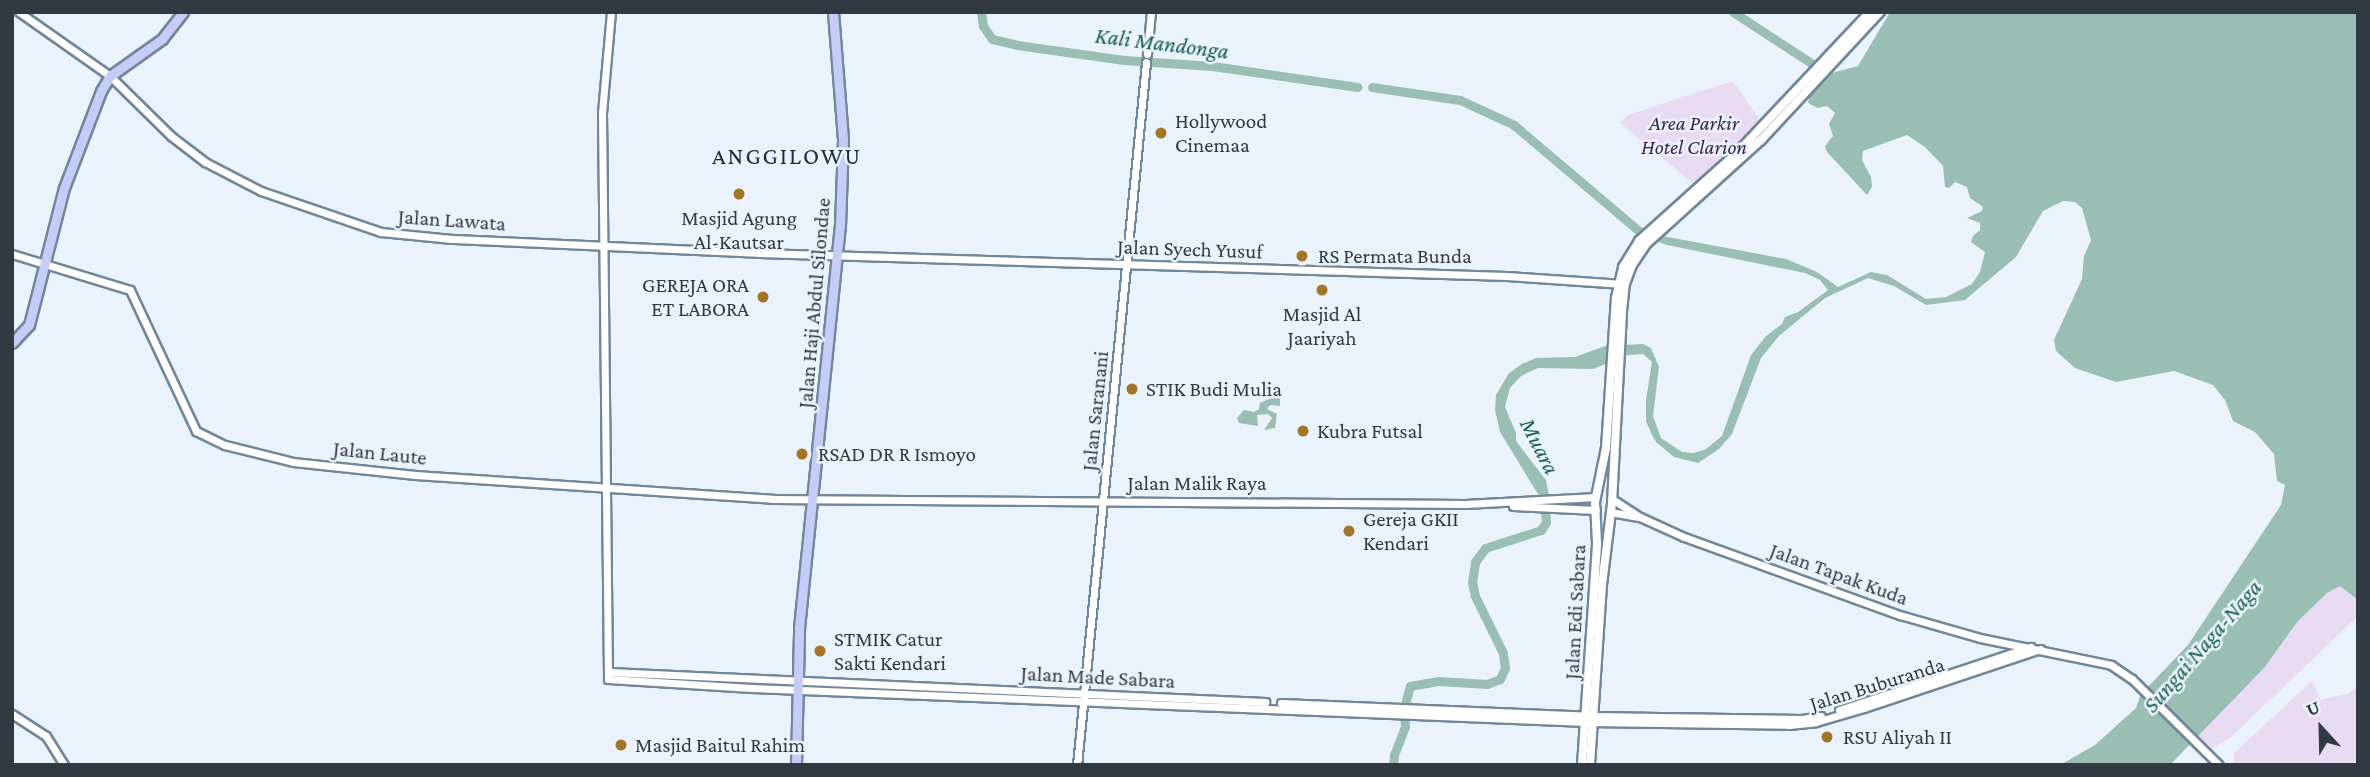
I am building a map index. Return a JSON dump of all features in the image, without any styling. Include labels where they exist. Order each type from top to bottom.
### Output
[{"type":"highway","points":[[12,343],[29,324],[43,262],[78,144],[110,76],[151,49],[183,12]]},
{"type":"highway","name":"Jalan Haji Abdul Silondae","points":[[796,765],[799,628],[838,255],[844,147],[833,12]]},
{"type":"main road","points":[[1828,63],[1870,12]]},
{"type":"main road","points":[[1615,370],[1626,260],[1880,12]]},
{"type":"main road","name":"Jalan Edi Sabara","points":[[1590,719],[1596,497],[1602,475],[1615,370]]},
{"type":"main road","name":"Jalan Edi Sabara","points":[[1590,719],[1612,499],[1615,370]]},
{"type":"main road","points":[[1596,497],[1612,499]]},
{"type":"main road","points":[[1596,514],[1610,515]]},
{"type":"main road","points":[[1582,765],[1590,719]]},
{"type":"main road","points":[[1590,719],[1590,765]]},
{"type":"street","name":"Jalan Lawata","points":[[19,12],[110,76],[171,136],[197,156],[261,191],[317,212],[394,233],[603,246],[838,255]]},
{"type":"street","points":[[607,488],[602,113],[611,12]]},
{"type":"street","name":"Jalan Saranani","points":[[1077,765],[1151,12]]},
{"type":"street","name":"Jalan Laute","points":[[12,254],[131,290],[192,425],[214,441],[302,463],[415,475],[812,499]]},
{"type":"street","name":"Jalan Syech Yusuf","points":[[838,255],[1622,284]]},
{"type":"street","name":"Jalan Made Sabara","points":[[607,488],[609,676],[1402,713],[1418,711]]},
{"type":"street","points":[[1554,503],[1596,497]]},
{"type":"street","name":"Jalan Malik Raya","points":[[812,499],[1554,503]]},
{"type":"street","name":"Jalan Tapak Kuda","points":[[1612,499],[1640,517],[1684,537],[1909,618],[1980,638],[2036,648]]},
{"type":"street","points":[[1554,503],[1596,514]]},
{"type":"street","name":"Jalan Tapak Kuda","points":[[1610,515],[1640,517]]},
{"type":"street","name":"Jalan Buburanda","points":[[1590,719],[1771,725],[1816,722],[2036,648],[2097,660],[2118,668],[2219,765]]},
{"type":"street","name":"Jalan Made Sabara","points":[[1232,704],[1395,707],[1418,711],[1590,719]]},
{"type":"street","points":[[12,714],[46,736],[64,765]]},
{"type":"green space","name":"Area Parkir Hotel Clarion","points":[[1733,81],[1762,123],[1697,187],[1620,123],[1628,115]]},
{"type":"green space","points":[[2340,586],[2358,600],[2358,616],[2230,738],[2212,748],[2198,736],[2264,668],[2298,621],[2327,593]]},
{"type":"green space","points":[[2312,681],[2320,700],[2349,693],[2358,686],[2358,765],[2234,765],[2234,753]]},
{"type":"water","name":"Sungai Naga-Naga","points":[[1890,12],[2358,12],[2358,600],[2340,586],[2327,593],[2298,621],[2264,668],[2170,765],[2060,765],[2095,745],[2136,708],[2141,694],[2188,645],[2281,505],[2285,485],[2277,481],[2274,454],[2255,432],[2233,421],[2225,400],[2213,385],[2174,371],[2116,382],[2075,368],[2056,351],[2054,340],[2082,279],[2084,256],[2091,240],[2082,208],[2075,202],[2063,201],[2043,211],[2016,257],[1965,300],[1926,305],[1894,286],[1868,278],[1825,298],[1779,336],[1761,358],[1732,434],[1719,449],[1698,463],[1674,457],[1656,442],[1652,435],[1646,421],[1646,400],[1652,362],[1643,354],[1628,355],[1593,369],[1538,368],[1521,376],[1510,388],[1505,407],[1516,433],[1516,441],[1546,480],[1549,496],[1541,499],[1500,432],[1495,410],[1496,395],[1509,373],[1522,364],[1536,358],[1575,357],[1605,346],[1643,344],[1651,348],[1659,367],[1653,416],[1661,438],[1682,452],[1694,453],[1706,449],[1722,436],[1751,355],[1766,336],[1782,324],[1785,317],[1798,312],[1828,290],[1820,280],[1805,273],[1667,245],[1653,240],[1657,235],[1786,259],[1817,272],[1838,287],[1871,272],[1887,275],[1926,299],[1946,297],[1972,284],[1980,272],[1985,252],[1971,242],[1980,230],[1980,223],[1967,218],[1982,211],[1983,207],[1970,198],[1967,187],[1955,182],[1949,188],[1945,187],[1943,166],[1925,147],[1907,135],[1863,151],[1862,160],[1871,177],[1872,187],[1867,195],[1827,152],[1825,146],[1833,136],[1829,124],[1835,113],[1827,106],[1818,108],[1808,103],[1810,94],[1828,74],[1858,66]]},
{"type":"water","points":[[1276,396],[1280,398],[1280,406],[1270,405],[1267,409],[1277,414],[1275,428],[1264,430],[1272,418],[1268,414],[1257,415],[1258,426],[1239,423],[1237,418],[1244,410],[1254,412],[1259,409],[1260,403]]},
{"type":"waterway","name":"Kali Mandonga","points":[[981,12],[983,26],[992,39],[1017,45],[1124,60],[1212,66],[1357,87]]},
{"type":"waterway","points":[[1733,12],[1828,74]]},
{"type":"waterway","name":"Kali Mandonga","points":[[1372,87],[1460,100],[1514,125],[1639,231],[1654,235]]},
{"type":"waterway","name":"Muara","points":[[1393,765],[1405,727],[1404,708],[1410,686],[1438,681],[1487,684],[1500,679],[1505,668],[1503,653],[1475,596],[1472,582],[1475,562],[1485,548],[1541,530],[1546,522],[1544,500]]},
{"type":"place","name":"Hollywood Cinemaa","points":[[1161,133]]},
{"type":"place","name":"Masjid Agung Al-Kautsar","points":[[739,194]]},
{"type":"place","name":"RS Permata Bunda","points":[[1302,256]]},
{"type":"place","name":"Masjid Al Jaariyah","points":[[1322,290]]},
{"type":"place","name":"GEREJA ORA ET LABORA","points":[[763,297]]},
{"type":"place","name":"STIK Budi Mulia","points":[[1132,389]]},
{"type":"place","name":"Kubra Futsal","points":[[1303,431]]},
{"type":"place","name":"RSAD DR R Ismoyo","points":[[802,454]]},
{"type":"place","name":"Gereja GKII Kendari","points":[[1349,531]]},
{"type":"place","name":"STMIK Catur Sakti Kendari","points":[[820,651]]},
{"type":"place","name":"RSU Aliyah II","points":[[1827,737]]},
{"type":"place","name":"Masjid Baitul Rahim","points":[[621,745]]},
{"type":"district","name":"ANGGILOWU","points":[[787,156]]}]
